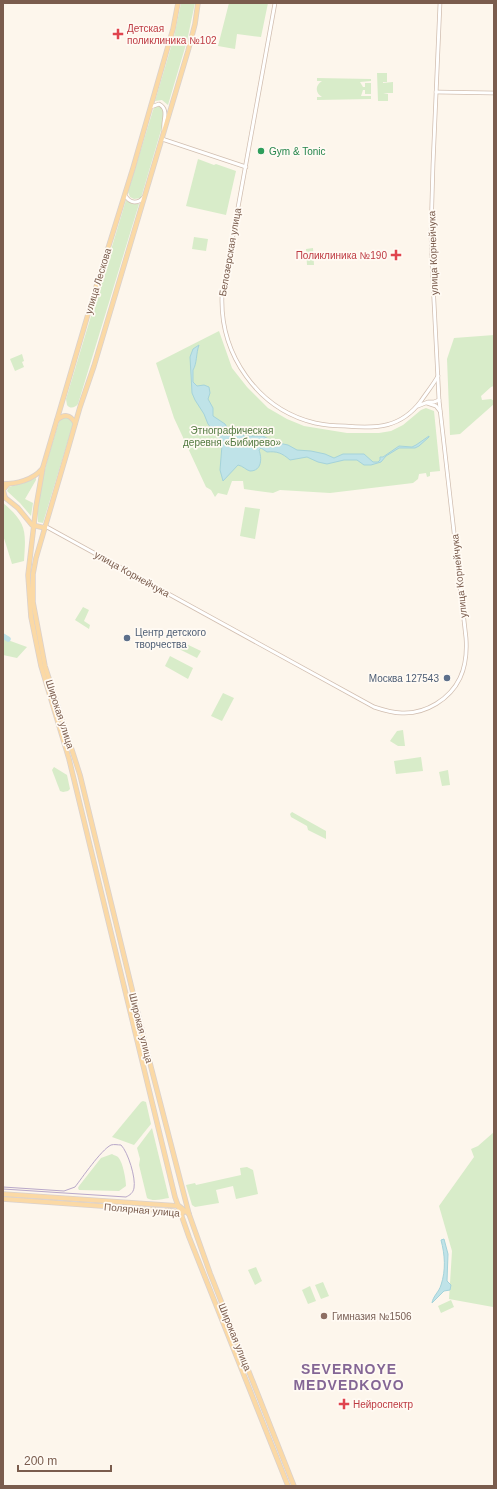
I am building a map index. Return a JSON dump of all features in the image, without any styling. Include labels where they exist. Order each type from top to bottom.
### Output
[{"type":"main road","name":"улица Лескова","points":[[29,561],[43,467],[173,29],[178,3]]},
{"type":"main road","name":"улица Лескова","points":[[36,558],[75,423],[94,366],[192,38],[198,3]]},
{"type":"main road","points":[[56,420],[67,415],[71,417],[75,423]]},
{"type":"main road","points":[[3,484],[26,480],[38,474],[43,467]]},
{"type":"main road","points":[[8,484],[3,490],[4,497],[34,526],[46,527]]},
{"type":"main road","name":"Широкая улица","points":[[36,558],[33,574],[33,602],[45,666],[80,775],[155,1084],[189,1214],[210,1273],[294,1486]]},
{"type":"main road","name":"Широкая улица","points":[[29,561],[29,603],[41,666],[69,759],[85,820],[179,1206],[225,1329],[288,1486]]},
{"type":"main road","points":[[85,820],[87,817],[91,819]]},
{"type":"main road","points":[[106,911],[109,914],[112,908]]},
{"type":"main road","name":"Полярная улица","points":[[3,1194],[179,1206],[189,1214]]},
{"type":"main road","name":"Полярная улица","points":[[3,1199],[172,1211],[189,1214]]},
{"type":"street","name":"Белозерская улица","points":[[275,3],[224,280],[221,309],[230,348],[240,369],[257,390],[273,403],[294,415],[315,423],[360,428],[381,427],[401,420],[424,403],[436,402],[439,400]]},
{"type":"street","name":"улица Корнейчука","points":[[46,527],[374,707],[387,711],[404,713],[421,710],[440,701],[456,684],[460,677],[467,653],[439,400],[431,234],[440,3]]},
{"type":"street","points":[[436,92],[493,94]]},
{"type":"street","points":[[149,108],[159,104],[164,107],[166,111],[163,123],[164,132]]},
{"type":"street","points":[[162,139],[246,167]]},
{"type":"street","points":[[125,193],[128,200],[134,202],[139,202],[144,197]]},
{"type":"street","name":"Белозерская улица","points":[[418,406],[438,375]]},
{"type":"street","points":[[431,388],[436,388],[439,392]]},
{"type":"street","points":[[424,403],[436,406],[440,411]]},
{"type":"green space","points":[[181,3],[195,3],[187,41],[168,105],[162,100],[155,101],[174,37]]},
{"type":"green space","points":[[229,3],[268,3],[261,37],[237,34],[235,49],[218,46]]},
{"type":"green space","points":[[377,73],[387,73],[387,82],[383,83],[393,82],[393,93],[383,93],[388,94],[388,101],[378,101]]},
{"type":"green space","points":[[317,78],[371,79],[371,81],[360,82],[363,87],[365,87],[365,83],[371,83],[371,94],[365,94],[365,90],[363,90],[361,96],[371,96],[371,99],[317,100],[317,97],[322,97],[317,91],[317,87],[322,81],[317,81]]},
{"type":"green space","points":[[159,106],[163,109],[164,115],[162,127],[141,198],[134,199],[130,197],[128,192],[153,110],[155,107]]},
{"type":"green space","points":[[198,159],[236,171],[226,215],[186,206]]},
{"type":"green space","points":[[126,200],[133,204],[139,204],[78,404],[71,407],[67,405],[66,399]]},
{"type":"green space","points":[[194,237],[208,239],[206,251],[192,249]]},
{"type":"green space","points":[[313,248],[314,265],[307,265],[306,249]]},
{"type":"green space","name":"Этнографическая деревня «Бибирево»","points":[[219,331],[232,368],[247,387],[268,408],[287,419],[304,426],[347,433],[379,433],[391,431],[403,425],[421,410],[426,408],[434,411],[440,471],[430,472],[430,476],[427,477],[426,473],[419,474],[418,479],[413,483],[330,493],[280,490],[273,493],[244,489],[243,481],[232,481],[227,495],[218,493],[215,497],[211,490],[206,487],[174,418],[156,363]]},
{"type":"green space","points":[[494,335],[494,386],[481,396],[482,400],[491,399],[494,401],[494,404],[460,434],[450,435],[447,359],[454,338]]},
{"type":"green space","points":[[22,354],[24,361],[22,362],[24,367],[15,371],[10,359]]},
{"type":"green space","points":[[70,418],[73,424],[43,523],[38,522],[39,498],[45,470],[52,443],[60,419]]},
{"type":"green space","points":[[36,478],[25,499],[33,503],[31,516],[7,491],[9,487]]},
{"type":"green space","points":[[3,503],[17,516],[21,522],[25,535],[24,561],[12,564],[3,535]]},
{"type":"green space","points":[[245,507],[260,509],[255,539],[240,536]]},
{"type":"green space","points":[[83,607],[89,610],[84,621],[90,625],[89,629],[75,620]]},
{"type":"green space","points":[[3,638],[27,647],[17,658],[3,655]]},
{"type":"green space","points":[[180,641],[201,651],[197,658],[177,648]]},
{"type":"green space","points":[[170,656],[193,668],[188,679],[165,666]]},
{"type":"green space","points":[[223,693],[234,698],[222,721],[211,716]]},
{"type":"green space","points":[[403,730],[405,746],[398,746],[390,741],[397,731]]},
{"type":"green space","points":[[421,757],[423,771],[396,774],[394,761]]},
{"type":"green space","points":[[54,767],[67,775],[70,789],[68,791],[60,791],[52,770]]},
{"type":"green space","points":[[448,770],[450,785],[442,786],[439,772]]},
{"type":"green space","points":[[292,812],[326,831],[326,839],[308,830],[307,826],[291,817],[290,814]]},
{"type":"green space","points":[[141,1102],[146,1102],[151,1124],[134,1145],[112,1137]]},
{"type":"green space","points":[[152,1128],[169,1198],[158,1200],[147,1198],[139,1165],[140,1159],[137,1148]]},
{"type":"green space","points":[[494,1132],[493,1307],[449,1299],[452,1251],[439,1206],[474,1157],[471,1149],[478,1146]]},
{"type":"green space","points":[[112,1154],[120,1159],[126,1186],[119,1191],[79,1190],[79,1186],[101,1158]]},
{"type":"green space","points":[[247,1167],[253,1170],[258,1194],[236,1199],[233,1186],[216,1190],[219,1203],[195,1207],[192,1205],[186,1185],[195,1183],[196,1185],[241,1175],[240,1168]]},
{"type":"green space","points":[[256,1267],[262,1281],[255,1285],[248,1270]]},
{"type":"green space","points":[[323,1282],[329,1296],[321,1299],[315,1285]]},
{"type":"green space","points":[[310,1286],[316,1301],[308,1304],[302,1290]]},
{"type":"green space","points":[[451,1300],[454,1307],[441,1313],[438,1306]]},
{"type":"water","points":[[199,345],[193,370],[193,382],[197,386],[204,385],[209,387],[210,393],[208,399],[213,408],[213,416],[225,424],[228,429],[238,429],[244,436],[263,436],[274,442],[288,445],[297,450],[325,454],[334,458],[343,454],[364,454],[373,462],[378,462],[380,457],[383,457],[399,446],[412,447],[429,437],[415,448],[399,448],[386,456],[381,462],[371,465],[364,465],[357,460],[344,460],[327,464],[307,457],[290,460],[279,453],[267,452],[261,448],[259,450],[261,460],[257,469],[250,471],[238,465],[223,481],[220,470],[222,445],[220,439],[208,424],[192,393],[190,357],[193,349]]},
{"type":"water","points":[[444,1239],[448,1254],[447,1281],[451,1285],[450,1290],[444,1291],[432,1303],[440,1287],[444,1274],[444,1257],[441,1240]]},
{"type":"waterway","points":[[3,636],[8,639]]},
{"type":"tram line","points":[[3,1187],[64,1191],[75,1187],[102,1152],[111,1145],[121,1145],[124,1148],[133,1172],[134,1184],[133,1191],[126,1197],[3,1189]]},
{"type":"place","name":"Детская поликлиника №102","points":[[118,34]]},
{"type":"place","name":"Gym & Tonic","points":[[261,151]]},
{"type":"place","name":"Поликлиника №190","points":[[396,255]]},
{"type":"place","name":"Центр детского творчества","points":[[127,638]]},
{"type":"place","name":"Москва 127543","points":[[447,678]]},
{"type":"place","name":"Гимназия №1506","points":[[324,1316]]},
{"type":"place","name":"Нейроcпектр","points":[[344,1404]]},
{"type":"district","name":"SEVERNOYE MEDVEDKOVO","points":[[349,1378]]}]
